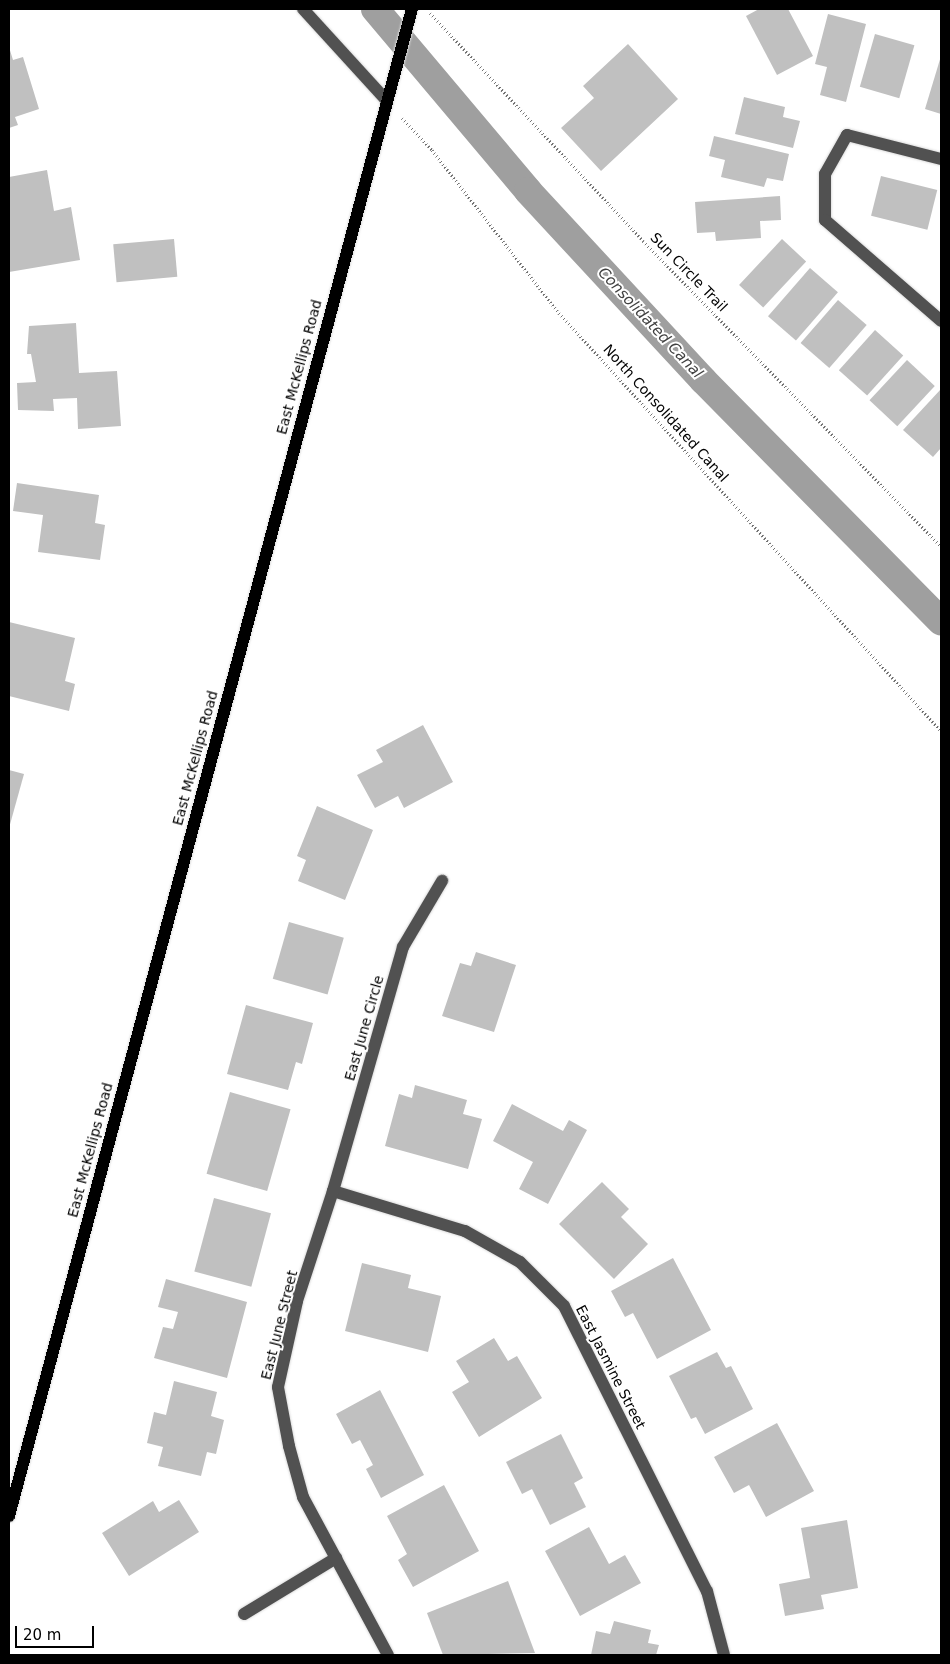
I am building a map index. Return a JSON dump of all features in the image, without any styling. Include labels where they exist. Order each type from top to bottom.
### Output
[{"type":"main road","name":"East McKellips Road","points":[[9,1516],[411,12]]},
{"type":"street","points":[[303,9],[386,100]]},
{"type":"street","points":[[941,159],[847,135],[825,174],[825,220],[941,321]]},
{"type":"street","name":"East June Circle","points":[[333,1191],[403,947],[442,881]]},
{"type":"street","name":"East June Street","points":[[333,1191],[297,1301],[278,1387],[289,1446],[303,1497],[388,1655]]},
{"type":"street","name":"East Jasmine Street","points":[[333,1191],[465,1231],[520,1262],[564,1306],[707,1591],[724,1655]]},
{"type":"street","points":[[244,1614],[336,1558]]},
{"type":"path","name":"Sun Circle Trail","points":[[426,9],[643,241],[941,546]]},
{"type":"path","name":"North Consolidated Canal","points":[[386,100],[432,150],[559,314],[941,731]]},
{"type":"building","points":[[759,9],[788,9],[813,56],[777,75],[746,16]]},
{"type":"building","points":[[828,14],[866,24],[846,102],[820,95],[827,67],[815,64]]},
{"type":"building","points":[[875,34],[914,45],[899,98],[860,87]]},
{"type":"building","points":[[628,44],[678,99],[601,171],[561,128],[594,98],[583,86]]},
{"type":"building","points":[[9,47],[13,60],[23,57],[39,109],[15,117],[18,125],[9,128]]},
{"type":"building","points":[[941,56],[941,114],[925,109]]},
{"type":"building","points":[[744,97],[785,107],[783,117],[800,121],[793,148],[735,134]]},
{"type":"building","points":[[714,136],[789,154],[783,181],[767,178],[764,187],[721,177],[725,160],[709,156]]},
{"type":"building","points":[[47,170],[54,211],[71,207],[80,260],[9,272],[9,177]]},
{"type":"building","points":[[881,176],[937,190],[927,230],[871,216]]},
{"type":"building","points":[[780,196],[781,220],[760,221],[761,238],[716,241],[715,232],[697,233],[695,202]]},
{"type":"building","points":[[174,239],[177,277],[117,282],[113,244]]},
{"type":"building","points":[[782,239],[806,262],[763,308],[739,285]]},
{"type":"building","points":[[810,268],[838,292],[796,341],[768,316]]},
{"type":"building","points":[[838,300],[867,325],[829,368],[801,343]]},
{"type":"building","points":[[76,323],[79,373],[117,371],[121,426],[78,429],[77,398],[53,399],[54,411],[18,410],[17,383],[36,382],[31,354],[27,354],[29,326]]},
{"type":"building","points":[[875,330],[903,355],[867,396],[839,370]]},
{"type":"building","points":[[907,360],[935,386],[897,426],[869,400]]},
{"type":"building","points":[[941,389],[941,448],[933,457],[903,430]]},
{"type":"building","points":[[17,483],[99,495],[95,523],[105,525],[100,560],[38,552],[43,515],[13,511]]},
{"type":"building","points":[[9,622],[75,638],[65,681],[75,684],[69,711],[9,696]]},
{"type":"building","points":[[423,725],[453,782],[404,808],[398,796],[375,808],[357,775],[383,762],[376,750]]},
{"type":"building","points":[[9,770],[24,774],[9,828]]},
{"type":"building","points":[[317,806],[373,830],[345,900],[298,881],[306,860],[297,856]]},
{"type":"building","points":[[289,922],[344,938],[328,994],[273,979]]},
{"type":"building","points":[[476,952],[516,965],[494,1032],[442,1016],[460,963],[471,966]]},
{"type":"building","points":[[246,1005],[313,1023],[302,1064],[296,1062],[288,1090],[227,1074]]},
{"type":"building","points":[[415,1085],[467,1100],[463,1114],[482,1119],[468,1169],[385,1146],[399,1094],[412,1098]]},
{"type":"building","points":[[230,1092],[291,1109],[267,1191],[207,1174]]},
{"type":"building","points":[[512,1104],[563,1131],[569,1120],[587,1130],[548,1204],[519,1189],[533,1162],[493,1141]]},
{"type":"building","points":[[602,1182],[629,1209],[621,1217],[648,1244],[614,1279],[559,1224]]},
{"type":"building","points":[[214,1198],[271,1213],[251,1287],[194,1271]]},
{"type":"building","points":[[673,1258],[711,1330],[657,1359],[633,1313],[625,1317],[611,1291]]},
{"type":"building","points":[[362,1263],[411,1275],[408,1288],[441,1296],[428,1352],[345,1331]]},
{"type":"building","points":[[166,1279],[247,1302],[227,1378],[154,1358],[163,1327],[173,1329],[178,1312],[158,1307]]},
{"type":"building","points":[[494,1338],[508,1361],[517,1356],[542,1398],[479,1437],[452,1392],[469,1382],[456,1361]]},
{"type":"building","points":[[717,1352],[726,1368],[731,1366],[753,1409],[705,1434],[696,1417],[691,1419],[669,1376]]},
{"type":"building","points":[[174,1381],[217,1392],[211,1416],[224,1420],[216,1454],[207,1452],[201,1476],[158,1466],[163,1447],[147,1443],[154,1412],[166,1415]]},
{"type":"building","points":[[380,1390],[424,1475],[381,1498],[366,1469],[373,1465],[360,1440],[352,1444],[336,1414]]},
{"type":"building","points":[[777,1423],[814,1491],[766,1517],[749,1485],[734,1493],[714,1457]]},
{"type":"building","points":[[561,1434],[583,1478],[574,1483],[586,1507],[550,1525],[532,1489],[522,1494],[506,1462]]},
{"type":"building","points":[[444,1485],[479,1551],[413,1587],[398,1560],[407,1554],[387,1516]]},
{"type":"building","points":[[179,1500],[199,1532],[129,1576],[102,1533],[153,1501],[159,1512]]},
{"type":"building","points":[[847,1520],[858,1588],[821,1595],[824,1609],[785,1616],[779,1584],[810,1578],[801,1528]]},
{"type":"building","points":[[589,1527],[609,1564],[625,1555],[641,1583],[580,1616],[545,1551]]},
{"type":"building","points":[[508,1581],[535,1653],[443,1655],[427,1613]]},
{"type":"building","points":[[614,1621],[651,1630],[648,1643],[659,1645],[656,1655],[591,1655],[596,1631],[610,1634]]},
{"type":"waterway","name":"Consolidated Canal","points":[[375,9],[528,191],[703,380],[941,621]]}]
